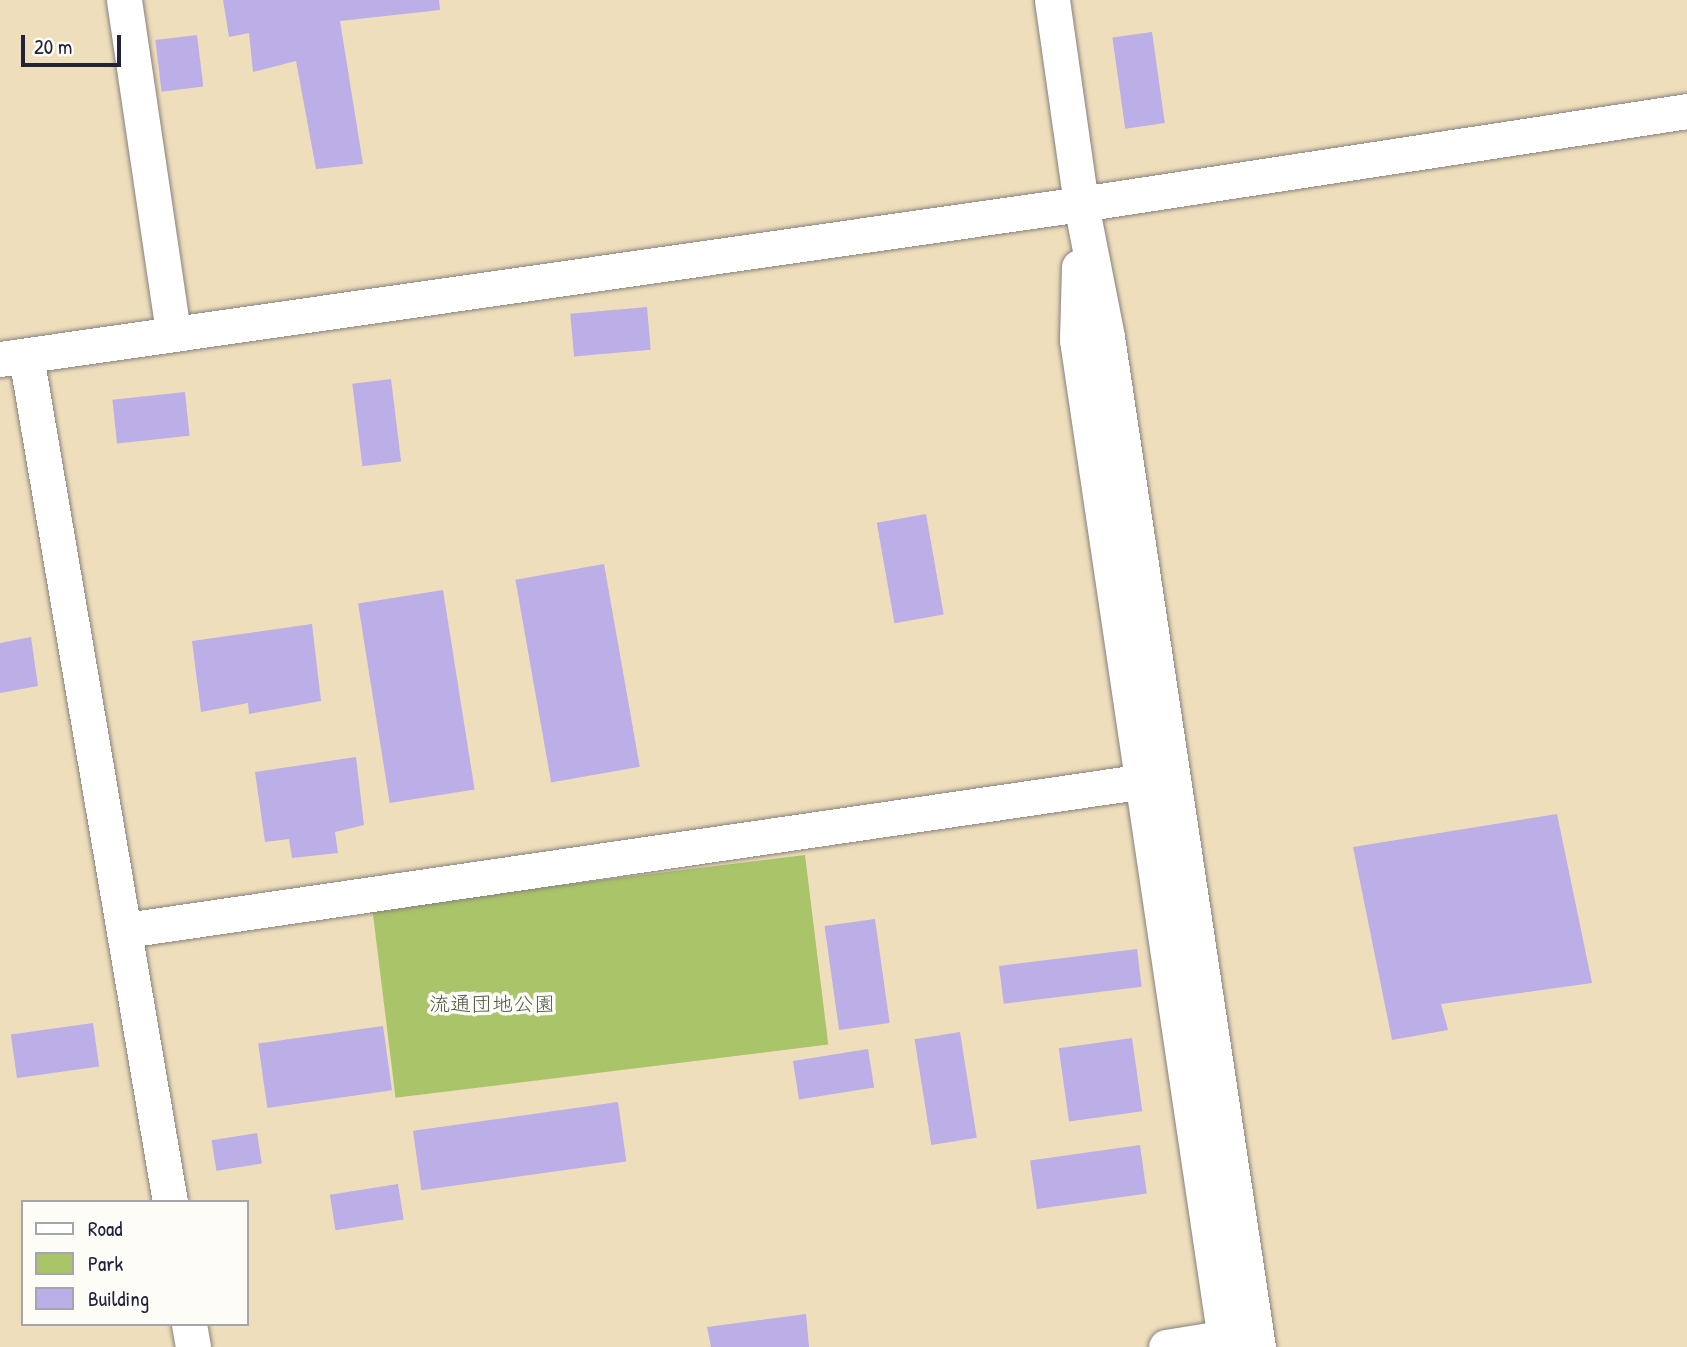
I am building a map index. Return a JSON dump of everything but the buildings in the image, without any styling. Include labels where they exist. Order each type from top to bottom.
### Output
[{"type":"street","points":[[124,0],[173,333]]},
{"type":"street","points":[[1052,0],[1081,204],[1107,337],[1158,779],[1241,1341],[1166,1347]]},
{"type":"street","points":[[170,1200],[126,930],[13,357],[1081,204],[1687,111]]},
{"type":"street","points":[[126,930],[1158,779]]},
{"type":"street","points":[[189,1326],[193,1347]]},
{"type":"green space","name":"流通団地公園","points":[[805,855],[828,1045],[396,1098],[372,908]]}]
